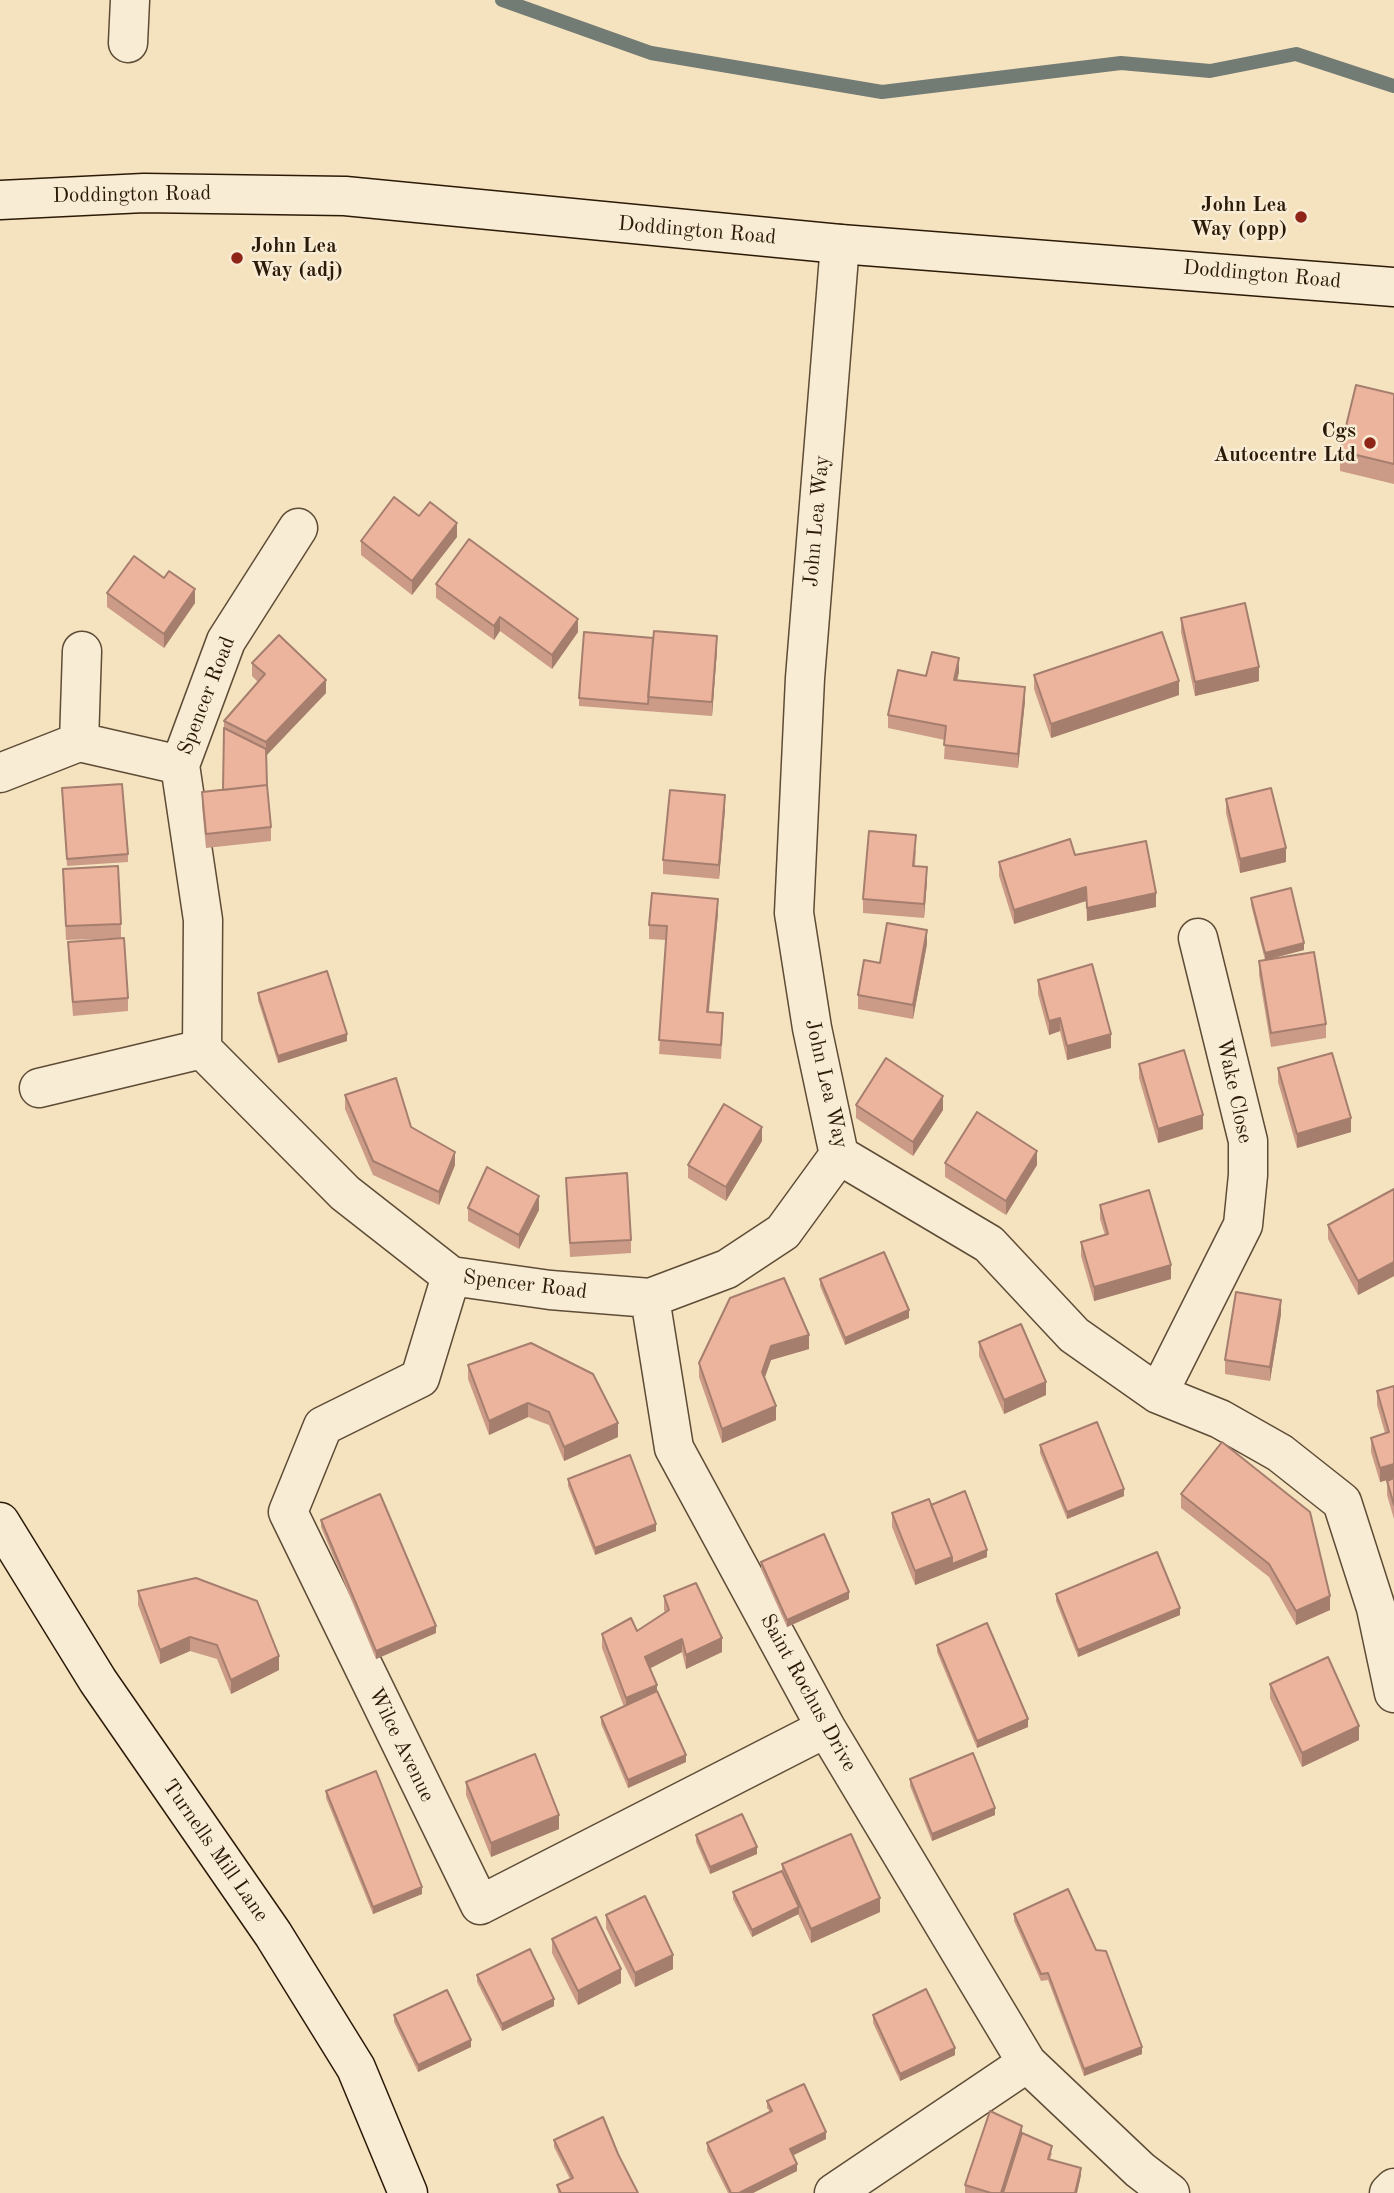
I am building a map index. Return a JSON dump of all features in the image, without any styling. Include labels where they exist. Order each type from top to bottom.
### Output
[{"type":"street","points":[[128,43],[130,0]]},
{"type":"street","name":"Doddington Road","points":[[0,200],[144,192],[345,196],[840,244],[1394,287]]},
{"type":"street","name":"John Lea Way","points":[[840,244],[805,678],[794,913],[812,1028],[839,1156],[989,1244],[1074,1335],[1158,1394],[1220,1419],[1280,1453],[1342,1502],[1376,1608],[1394,1693]]},
{"type":"street","name":"Spencer Road","points":[[298,528],[226,642],[180,765],[203,920],[202,1049],[345,1193],[451,1276],[550,1290],[650,1298],[727,1269],[783,1232],[839,1156]]},
{"type":"street","points":[[79,742],[82,651]]},
{"type":"street","points":[[0,773],[79,742],[180,765]]},
{"type":"street","name":"Wake Close","points":[[1158,1394],[1243,1225],[1248,1175],[1248,1141],[1198,939]]},
{"type":"street","points":[[39,1088],[202,1049]]},
{"type":"street","name":"Wilce Avenue","points":[[451,1276],[420,1378],[323,1426],[288,1512],[481,1905],[825,1728]]},
{"type":"street","name":"Saint Rochus Drive","points":[[650,1298],[674,1448],[825,1728],[1027,2063],[1140,2170],[1170,2193]]},
{"type":"street","name":"Turnells Mill Lane","points":[[0,1522],[98,1681],[273,1934],[356,2068],[408,2193]]},
{"type":"street","points":[[834,2193],[1027,2063]]},
{"type":"street","points":[[1389,2193],[1394,2188]]},
{"type":"building","name":"Cgs Autocentre Ltd","points":[[1356,385],[1394,394],[1394,464],[1340,451]]},
{"type":"building","points":[[394,497],[419,516],[430,502],[457,523],[412,581],[361,541]]},
{"type":"building","points":[[469,539],[578,619],[552,655],[500,617],[494,626],[436,584]]},
{"type":"building","points":[[134,556],[164,578],[169,571],[195,589],[164,634],[107,593]]},
{"type":"building","points":[[1245,603],[1259,667],[1195,682],[1181,618]]},
{"type":"building","points":[[654,631],[717,636],[712,702],[648,697]]},
{"type":"building","points":[[584,632],[653,638],[648,704],[579,698]]},
{"type":"building","points":[[1162,632],[1179,681],[1051,724],[1034,675]]},
{"type":"building","points":[[279,635],[326,680],[266,742],[224,721],[265,674],[252,663]]},
{"type":"building","points":[[932,652],[959,658],[954,680],[1025,687],[1018,754],[944,745],[946,726],[888,715],[898,670],[926,676]]},
{"type":"building","points":[[224,728],[266,749],[267,785],[223,790]]},
{"type":"building","points":[[122,784],[128,854],[67,859],[62,788]]},
{"type":"building","points":[[267,785],[271,827],[206,834],[202,792]]},
{"type":"building","points":[[1271,788],[1286,848],[1240,859],[1226,799]]},
{"type":"building","points":[[670,790],[725,795],[719,865],[663,860]]},
{"type":"building","points":[[869,831],[916,835],[913,866],[927,867],[924,904],[863,899]]},
{"type":"building","points":[[1070,839],[1075,855],[1146,841],[1156,893],[1087,908],[1086,887],[1014,910],[999,862]]},
{"type":"building","points":[[118,866],[121,924],[66,926],[63,869]]},
{"type":"building","points":[[1291,888],[1304,943],[1265,953],[1251,898]]},
{"type":"building","points":[[652,893],[718,899],[707,1012],[723,1013],[721,1045],[659,1040],[667,926],[649,925]]},
{"type":"building","points":[[887,923],[927,930],[913,1005],[858,995],[864,960],[880,963]]},
{"type":"building","points":[[124,938],[128,998],[73,1002],[68,942]]},
{"type":"building","points":[[1314,952],[1326,1024],[1271,1033],[1259,961]]},
{"type":"building","points":[[1092,964],[1111,1034],[1067,1046],[1060,1018],[1049,1021],[1038,980]]},
{"type":"building","points":[[327,971],[347,1034],[278,1056],[258,993]]},
{"type":"building","points":[[1184,1050],[1203,1115],[1158,1129],[1139,1064]]},
{"type":"building","points":[[1332,1053],[1351,1118],[1297,1134],[1278,1068]]},
{"type":"building","points":[[886,1058],[943,1096],[913,1142],[856,1105]]},
{"type":"building","points":[[396,1078],[411,1127],[455,1152],[439,1192],[373,1161],[345,1095]]},
{"type":"building","points":[[724,1104],[762,1127],[726,1187],[688,1165]]},
{"type":"building","points":[[977,1112],[1037,1151],[1006,1201],[945,1163]]},
{"type":"building","points":[[487,1167],[539,1196],[519,1235],[468,1208]]},
{"type":"building","points":[[627,1173],[631,1240],[570,1243],[566,1178]]},
{"type":"building","points":[[1394,1189],[1394,1262],[1358,1281],[1328,1225]]},
{"type":"building","points":[[1149,1190],[1171,1265],[1094,1287],[1081,1242],[1108,1234],[1100,1205]]},
{"type":"building","points":[[884,1252],[909,1310],[845,1338],[820,1279]]},
{"type":"building","points":[[784,1278],[809,1335],[771,1346],[762,1372],[776,1406],[722,1429],[699,1363],[730,1298]]},
{"type":"building","points":[[1236,1292],[1281,1300],[1270,1367],[1225,1360]]},
{"type":"building","points":[[1021,1324],[1046,1382],[1004,1400],[979,1342]]},
{"type":"building","points":[[531,1343],[593,1374],[618,1423],[564,1447],[549,1412],[528,1403],[489,1421],[468,1365]]},
{"type":"building","points":[[1394,1386],[1394,1464],[1380,1468],[1371,1438],[1389,1432],[1377,1391]]},
{"type":"building","points":[[1097,1422],[1124,1489],[1067,1512],[1040,1445]]},
{"type":"building","points":[[1222,1442],[1310,1512],[1330,1596],[1296,1611],[1269,1564],[1181,1494]]},
{"type":"building","points":[[630,1455],[656,1524],[595,1548],[568,1479]]},
{"type":"building","points":[[1394,1478],[1394,1505],[1387,1481]]},
{"type":"building","points":[[965,1491],[987,1550],[952,1564],[952,1557],[931,1505]]},
{"type":"building","points":[[380,1494],[436,1626],[376,1651],[321,1520]]},
{"type":"building","points":[[929,1499],[952,1557],[915,1571],[892,1513]]},
{"type":"building","points":[[824,1534],[849,1592],[787,1620],[761,1562]]},
{"type":"building","points":[[1157,1552],[1180,1608],[1078,1650],[1056,1594]]},
{"type":"building","points":[[196,1578],[257,1601],[279,1656],[231,1680],[217,1645],[190,1637],[160,1650],[138,1591]]},
{"type":"building","points":[[696,1583],[722,1638],[686,1655],[682,1639],[645,1657],[657,1685],[626,1698],[602,1634],[631,1618],[637,1631],[669,1610],[664,1596]]},
{"type":"building","points":[[987,1623],[1028,1719],[977,1741],[937,1645]]},
{"type":"building","points":[[1328,1657],[1359,1726],[1302,1753],[1270,1684]]},
{"type":"building","points":[[657,1691],[686,1755],[628,1780],[601,1717]]},
{"type":"building","points":[[973,1753],[995,1808],[932,1834],[910,1779]]},
{"type":"building","points":[[535,1754],[559,1815],[491,1843],[466,1782]]},
{"type":"building","points":[[376,1771],[422,1887],[373,1907],[326,1791]]},
{"type":"building","points":[[742,1814],[757,1847],[710,1867],[696,1835]]},
{"type":"building","points":[[851,1834],[880,1898],[811,1929],[782,1864]]},
{"type":"building","points":[[782,1871],[799,1907],[752,1930],[733,1892]]},
{"type":"building","points":[[1068,1889],[1096,1950],[1106,1951],[1142,2047],[1084,2069],[1048,1973],[1041,1974],[1014,1914]]},
{"type":"building","points":[[645,1896],[673,1955],[635,1973],[606,1915]]},
{"type":"building","points":[[596,1917],[621,1969],[578,1991],[552,1939]]},
{"type":"building","points":[[530,1949],[554,1999],[502,2024],[477,1975]]},
{"type":"building","points":[[926,1989],[955,2048],[900,2074],[873,2015]]},
{"type":"building","points":[[447,1990],[471,2040],[418,2065],[394,2015]]},
{"type":"building","points":[[804,2084],[826,2132],[790,2149],[797,2164],[739,2193],[731,2193],[707,2143],[772,2111],[767,2101]]},
{"type":"building","points":[[990,2111],[1022,2126],[1001,2193],[991,2193],[965,2185]]},
{"type":"building","points":[[603,2117],[638,2193],[561,2193],[557,2185],[573,2178],[554,2140]]},
{"type":"building","points":[[1022,2133],[1052,2146],[1048,2159],[1081,2168],[1075,2193],[1003,2193]]},
{"type":"waterway","points":[[502,0],[651,53],[882,92],[1121,63],[1210,71],[1296,54],[1394,86]]},
{"type":"place","name":"John Lea Way (opp)","points":[[1301,217]]},
{"type":"place","name":"John Lea Way (adj)","points":[[237,258]]},
{"type":"place","name":"Cgs Autocentre Ltd","points":[[1370,443]]}]
